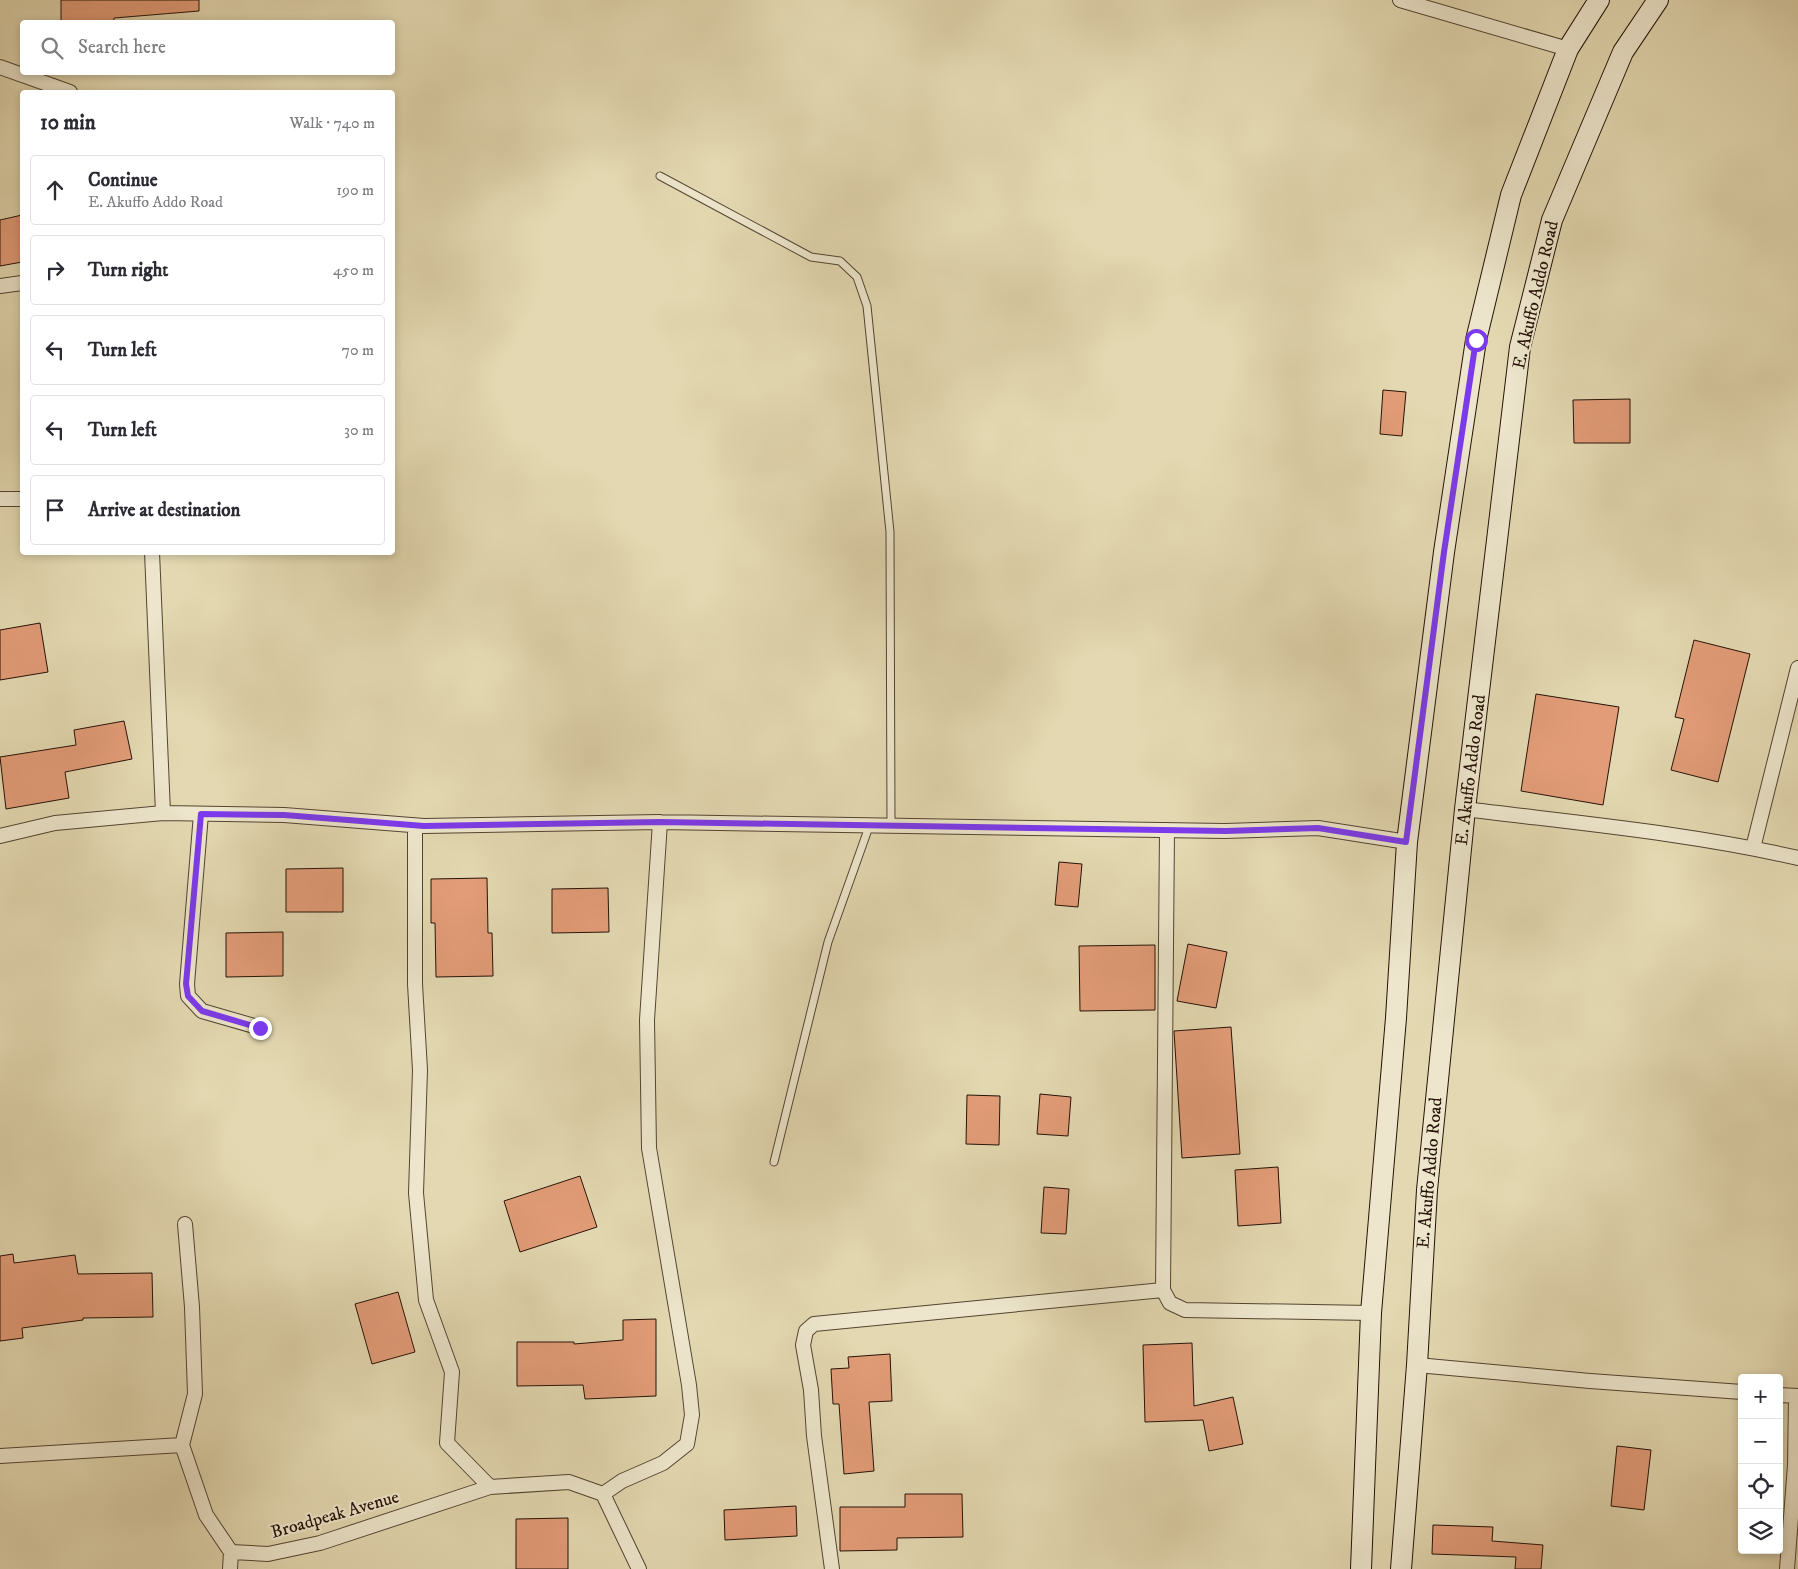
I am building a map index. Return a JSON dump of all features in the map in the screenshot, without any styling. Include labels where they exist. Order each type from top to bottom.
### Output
[{"type":"main road","points":[[1361,1569],[1371,1313],[1396,1018],[1406,842],[1444,552],[1476,340],[1511,195],[1568,49],[1599,0]]},
{"type":"main road","name":"E. Akuffo Addo Road","points":[[1401,1569],[1417,1365],[1427,1190],[1465,809],[1520,347],[1552,220],[1622,52],[1658,0]]},
{"type":"street","points":[[1400,0],[1568,49]]},
{"type":"street","points":[[0,67],[20,74]]},
{"type":"street","points":[[22,75],[64,90]]},
{"type":"street","points":[[0,286],[20,282]]},
{"type":"street","points":[[0,498],[20,498]]},
{"type":"street","points":[[152,555],[163,813]]},
{"type":"street","points":[[1753,848],[1798,668]]},
{"type":"street","points":[[1465,809],[1753,848],[1798,858]]},
{"type":"street","points":[[0,836],[55,823],[163,813],[284,815],[416,826],[660,822],[891,824],[1168,830],[1318,828],[1406,842]]},
{"type":"street","points":[[201,814],[186,984],[188,996],[202,1011],[260,1028]]},
{"type":"street","points":[[639,1569],[603,1494],[622,1481],[663,1463],[687,1444],[692,1415],[673,1284],[649,1148],[647,1020],[660,822]]},
{"type":"street","points":[[416,826],[415,984],[420,1070],[416,1193],[426,1300],[452,1372],[448,1443],[490,1488]]},
{"type":"street","points":[[1168,830],[1162,1290],[1170,1303],[1185,1310],[1371,1313]]},
{"type":"street","points":[[185,1224],[192,1307],[195,1394],[182,1445],[206,1515],[231,1552],[230,1569]]},
{"type":"street","points":[[832,1569],[814,1436],[811,1390],[803,1345],[806,1331],[814,1324],[1162,1290]]},
{"type":"street","points":[[1417,1365],[1590,1381],[1738,1392]]},
{"type":"street","points":[[1783,1395],[1797,1396],[1795,1465],[1787,1569]]},
{"type":"street","points":[[0,1456],[182,1445]]},
{"type":"street","name":"Broadpeak Avenue","points":[[231,1552],[268,1554],[320,1543],[490,1488],[569,1482],[603,1494]]},
{"type":"lane","points":[[660,176],[811,257],[840,261],[857,277],[866,306],[890,532],[891,824]]},
{"type":"lane","points":[[774,1162],[828,942],[870,824]]},
{"type":"building","points":[[61,0],[199,0],[199,11],[114,18],[114,20],[61,20]]},
{"type":"building","points":[[20,215],[20,262],[0,266],[0,220]]},
{"type":"building","points":[[1383,390],[1406,392],[1402,436],[1380,434]]},
{"type":"building","points":[[1630,399],[1630,443],[1574,443],[1573,400]]},
{"type":"building","points":[[40,623],[48,672],[0,680],[0,630]]},
{"type":"building","points":[[1694,640],[1750,654],[1718,782],[1671,770],[1684,719],[1675,717]]},
{"type":"building","points":[[1536,694],[1619,707],[1603,805],[1521,791]]},
{"type":"building","points":[[124,721],[132,759],[65,772],[69,798],[6,809],[0,757],[76,745],[74,730]]},
{"type":"building","points":[[1059,862],[1082,864],[1078,907],[1055,905]]},
{"type":"building","points":[[343,868],[343,912],[286,912],[286,869]]},
{"type":"building","points":[[487,878],[488,933],[492,933],[493,976],[436,977],[435,923],[431,923],[431,879]]},
{"type":"building","points":[[608,888],[609,932],[552,933],[552,889]]},
{"type":"building","points":[[283,932],[283,976],[226,977],[226,933]]},
{"type":"building","points":[[1188,944],[1227,952],[1216,1008],[1177,1001]]},
{"type":"building","points":[[1155,945],[1155,1010],[1080,1011],[1079,946]]},
{"type":"building","points":[[1231,1027],[1240,1154],[1182,1158],[1174,1031]]},
{"type":"building","points":[[1040,1094],[1071,1097],[1068,1136],[1037,1134]]},
{"type":"building","points":[[967,1095],[1000,1096],[999,1145],[966,1144]]},
{"type":"building","points":[[1278,1167],[1281,1223],[1238,1226],[1235,1170]]},
{"type":"building","points":[[580,1176],[597,1227],[520,1252],[504,1201]]},
{"type":"building","points":[[1044,1187],[1069,1189],[1066,1234],[1041,1233]]},
{"type":"building","points":[[13,1254],[14,1263],[75,1255],[78,1274],[152,1273],[153,1317],[83,1318],[83,1320],[22,1328],[23,1338],[0,1341],[0,1256]]},
{"type":"building","points":[[398,1292],[415,1352],[372,1364],[355,1304]]},
{"type":"building","points":[[656,1319],[656,1396],[585,1399],[583,1385],[517,1386],[517,1342],[574,1342],[574,1344],[623,1340],[623,1320]]},
{"type":"building","points":[[1192,1343],[1194,1406],[1233,1397],[1243,1444],[1209,1451],[1203,1420],[1145,1422],[1143,1345]]},
{"type":"building","points":[[890,1354],[892,1401],[869,1402],[874,1471],[844,1474],[839,1404],[833,1404],[831,1369],[849,1368],[848,1357]]},
{"type":"building","points":[[1617,1446],[1651,1450],[1644,1510],[1611,1506]]},
{"type":"building","points":[[905,1494],[962,1494],[963,1537],[897,1538],[897,1550],[840,1551],[840,1507],[905,1507]]},
{"type":"building","points":[[796,1506],[797,1536],[725,1540],[724,1510]]},
{"type":"building","points":[[568,1518],[568,1569],[516,1569],[516,1519]]},
{"type":"building","points":[[1433,1525],[1493,1527],[1492,1541],[1543,1545],[1541,1569],[1515,1569],[1516,1557],[1432,1554]]},
{"type":"route","points":[[260,1028],[202,1011],[188,996],[186,984],[201,814],[284,815],[424,826],[660,822],[1226,831],[1318,828],[1406,842],[1444,552],[1476,340]]}]
